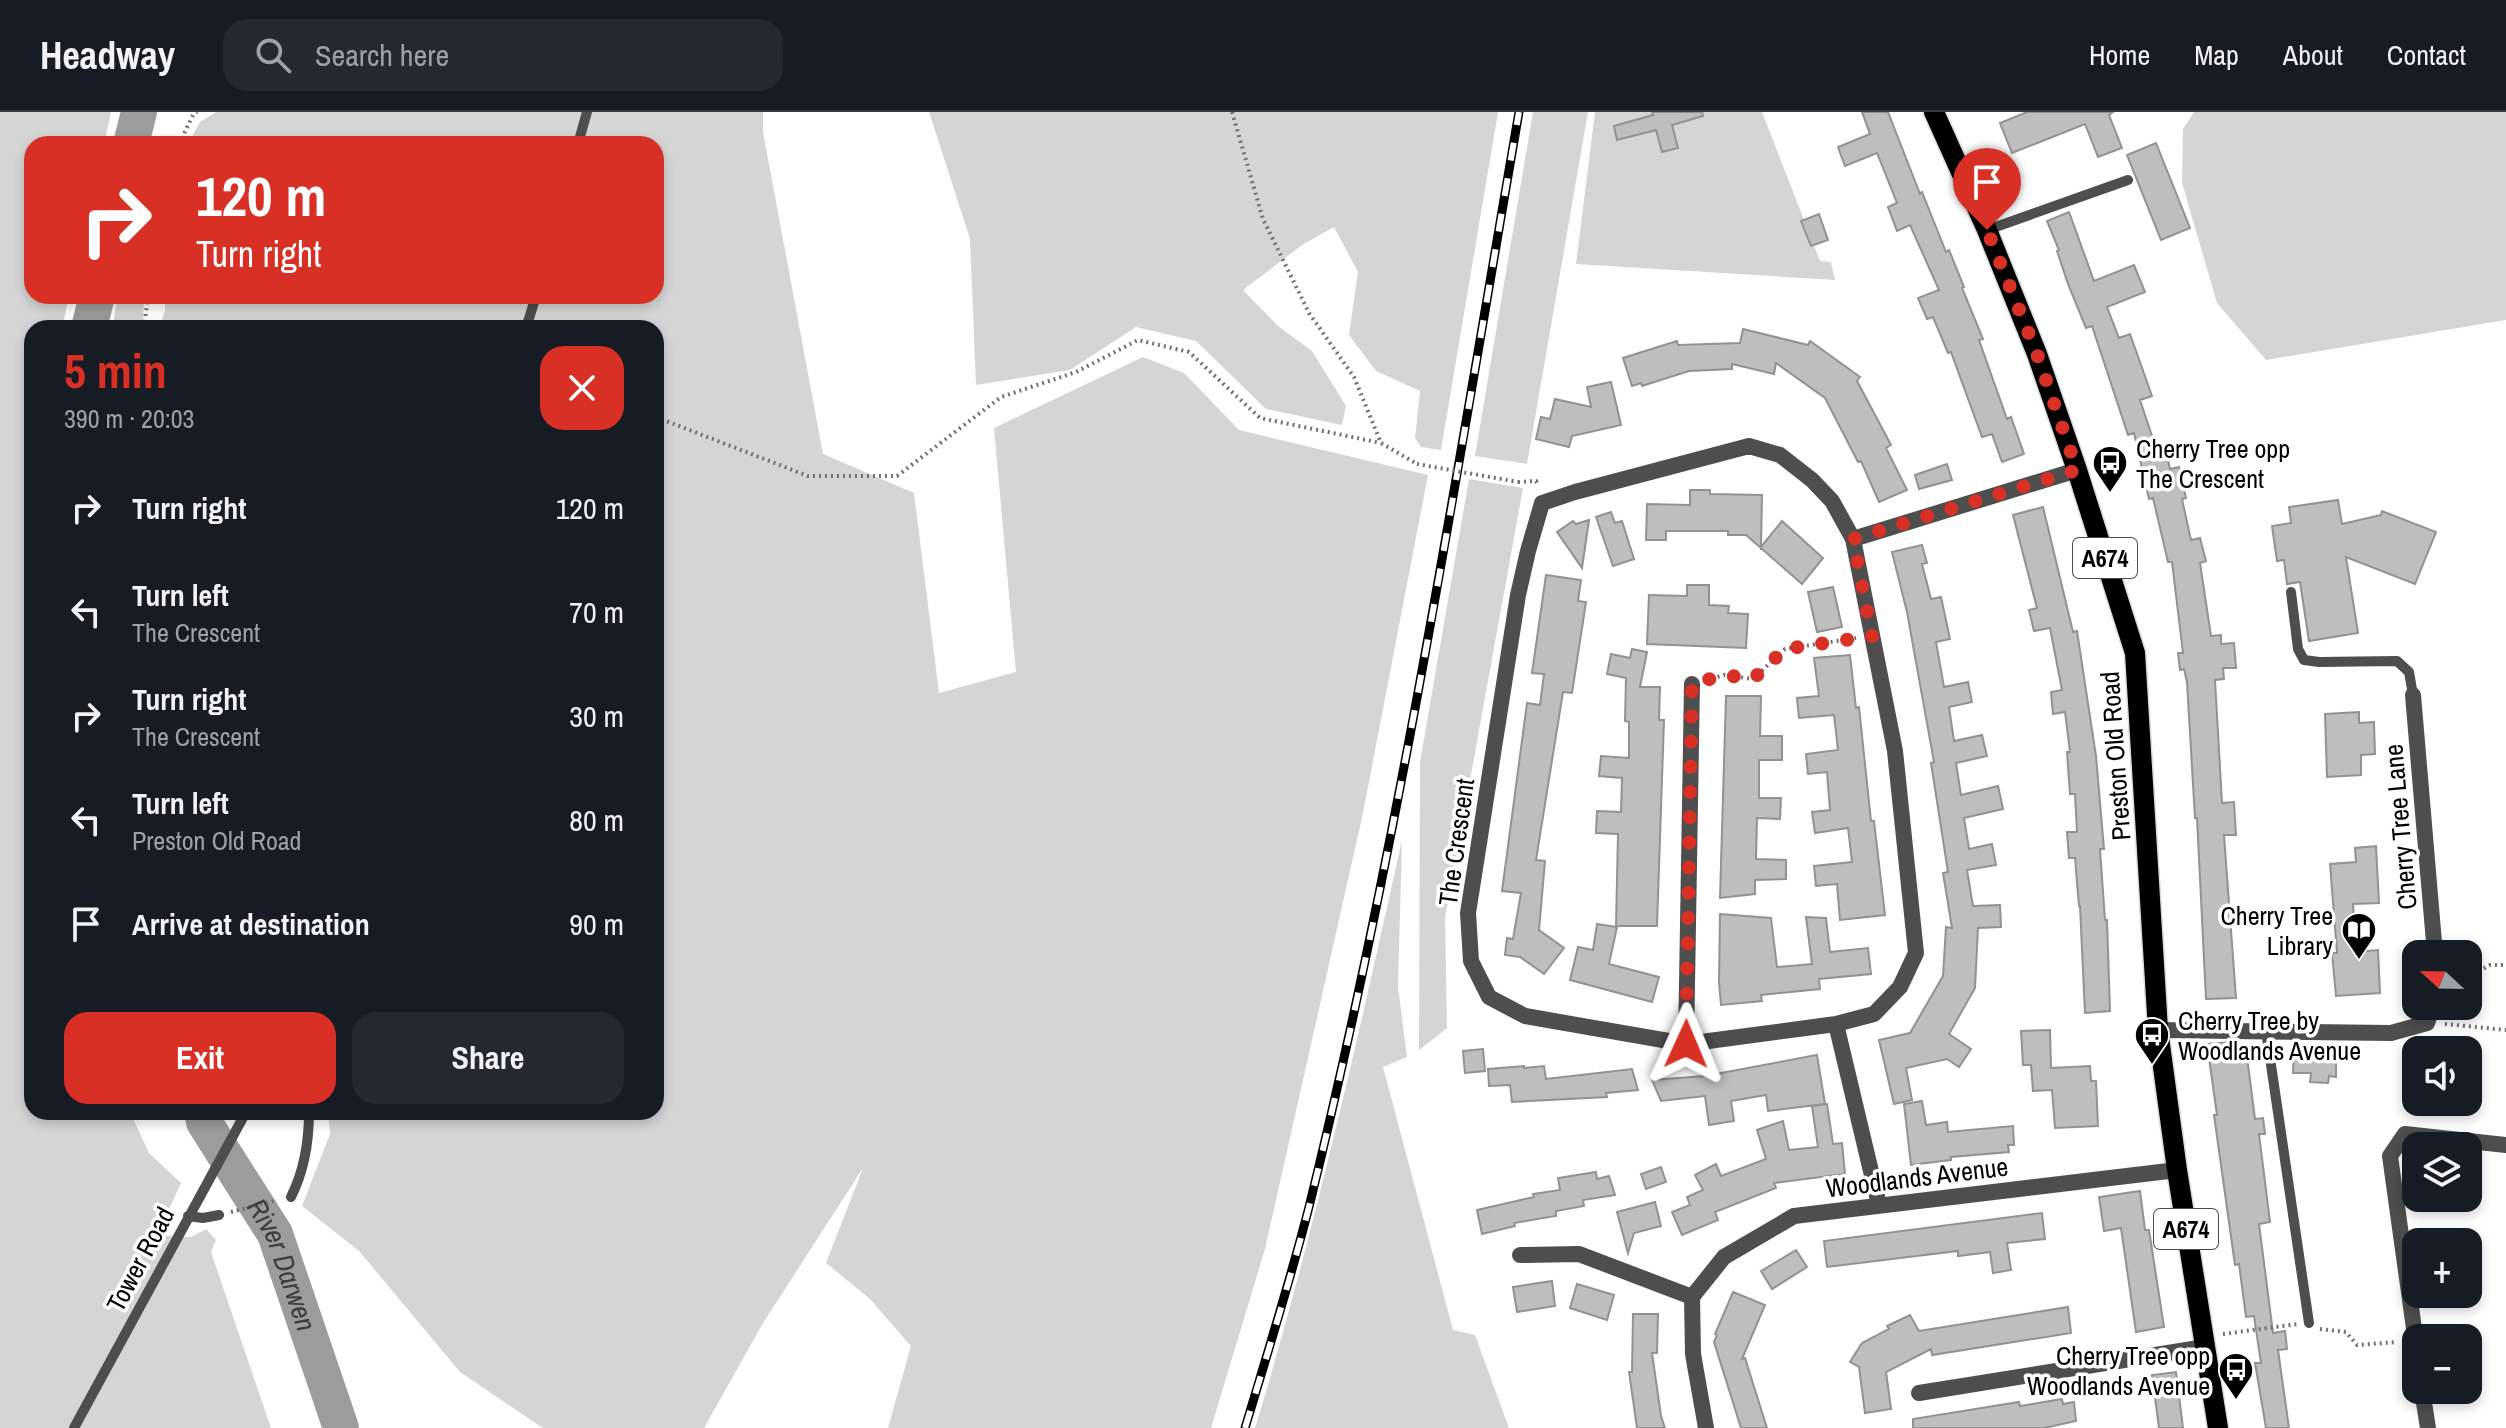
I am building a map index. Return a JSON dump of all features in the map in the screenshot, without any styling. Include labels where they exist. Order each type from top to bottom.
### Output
[{"type":"main road","name":"Preston Old Road","points":[[1934,112],[1987,230],[2037,354],[2135,653],[2158,1030],[2218,1428]]},
{"type":"street","name":"The Crescent","points":[[1749,446],[1780,455],[1812,480],[1832,501],[1853,539],[1895,751],[1916,953],[1900,987],[1874,1014],[1836,1024],[1686,1044],[1525,1016],[1489,997],[1471,961],[1468,913],[1518,595],[1542,503],[1749,446]]},
{"type":"street","points":[[1853,539],[2077,470]]},
{"type":"street","points":[[1686,1044],[1692,684]]},
{"type":"street","name":"Cherry Tree Lane","points":[[2413,695],[2434,940]]},
{"type":"street","points":[[2158,1030],[2391,1033],[2427,1023],[2428,1020]]},
{"type":"street","points":[[1836,1024],[1879,1205]]},
{"type":"street","points":[[2413,1324],[2390,1156],[2405,1134],[2506,1145]]},
{"type":"street","name":"Woodlands Avenue","points":[[1692,1297],[1724,1257],[1794,1216],[2177,1170]]},
{"type":"street","points":[[1520,1255],[1579,1254],[1692,1297],[1693,1354],[1706,1428]]},
{"type":"street","points":[[1919,1393],[2205,1347]]},
{"type":"street","points":[[2424,1404],[2428,1428]]},
{"type":"lane","points":[[580,136],[587,112]]},
{"type":"lane","points":[[1987,230],[2128,180]]},
{"type":"lane","points":[[2291,592],[2298,649],[2304,660],[2397,661],[2409,672],[2413,695]]},
{"type":"lane","points":[[2266,1031],[2309,1323]]},
{"type":"lane","name":"Tower Road","points":[[74,1428],[242,1120]]},
{"type":"lane","points":[[291,1197],[304,1166],[309,1120]]},
{"type":"lane","points":[[188,1216],[203,1218],[219,1215]]},
{"type":"path","points":[[183,136],[197,112]]},
{"type":"path","points":[[1232,112],[1263,219],[1309,313],[1354,377],[1381,443]]},
{"type":"path","points":[[664,420],[808,476],[897,476],[1001,397],[1076,372],[1138,340],[1189,352],[1260,418],[1381,443],[1417,464],[1518,482]]},
{"type":"path","points":[[1692,684],[1724,675],[1753,679],[1785,649],[1872,636]]},
{"type":"path","points":[[2482,969],[2490,965],[2506,965]]},
{"type":"path","points":[[2427,1023],[2506,1030]]},
{"type":"path","points":[[219,1215],[291,1197]]},
{"type":"path","points":[[2229,1333],[2309,1323],[2314,1329],[2346,1332],[2357,1345],[2402,1343]]},
{"type":"shaded area","points":[[0,112],[111,112],[106,136],[24,136],[24,304],[67,304],[64,320],[24,320],[24,1120],[134,1120],[149,1153],[181,1183],[157,1235],[191,1237],[206,1229],[216,1240],[211,1252],[271,1428],[0,1428]]},
{"type":"shaded area","points":[[216,112],[763,112],[763,132],[823,454],[914,493],[939,693],[1016,672],[994,428],[1143,357],[1184,373],[1239,430],[1428,475],[1363,813],[1265,1249],[1211,1428],[888,1428],[911,1346],[870,1299],[826,1263],[863,1168],[763,1323],[704,1428],[543,1428],[460,1372],[359,1251],[302,1206],[330,1134],[329,1120],[664,1120],[664,320],[162,320],[165,304],[664,304],[664,136],[192,136],[200,122]]},
{"type":"shaded area","points":[[929,112],[1498,112],[1441,450],[1421,447],[1415,438],[1420,391],[1376,371],[1349,335],[1358,272],[1334,227],[1302,245],[1243,290],[1278,326],[1312,351],[1346,406],[1342,425],[1266,409],[1196,341],[1136,327],[1070,370],[976,385],[970,239]]},
{"type":"shaded area","points":[[1533,112],[1588,112],[1527,464],[1475,456]]},
{"type":"shaded area","points":[[1595,112],[1762,112],[1820,261],[1831,262],[1835,280],[1576,264]]},
{"type":"shaded area","points":[[2194,112],[2506,112],[2506,320],[2266,360],[2217,303],[2182,183],[2183,129]]},
{"type":"shaded area","points":[[116,304],[144,304],[143,320],[114,320]]},
{"type":"shaded area","points":[[1469,479],[1523,488],[1445,918],[1447,1028],[1419,1050],[1420,762]]},
{"type":"shaded area","points":[[1402,840],[1398,987],[1407,1057],[1383,1067],[1453,1330],[1475,1335],[1509,1428],[1255,1428],[1316,1209]]},
{"type":"building","points":[[1652,112],[1702,112],[1703,116],[1672,125],[1678,148],[1662,152],[1656,130],[1617,140],[1614,126],[1653,115]]},
{"type":"building","points":[[1862,112],[1888,112],[1920,194],[1922,192],[1964,287],[2007,419],[2011,417],[2024,454],[2002,462],[1992,434],[1982,437],[1951,352],[1948,353],[1933,317],[1927,319],[1918,298],[1939,290],[1910,225],[1897,231],[1888,207],[1897,203],[1877,153],[1845,166],[1838,147],[1870,134]]},
{"type":"building","points":[[2027,112],[2113,112],[2109,115],[2122,148],[2098,157],[2085,124],[2012,153],[2000,123]]},
{"type":"building","points":[[2156,143],[2190,228],[2161,240],[2127,155]]},
{"type":"building","points":[[2069,212],[2094,281],[2134,265],[2145,292],[2107,307],[2119,338],[2130,334],[2152,396],[2140,400],[2156,448],[2165,446],[2170,469],[2179,467],[2191,540],[2200,538],[2206,561],[2200,563],[2211,636],[2221,635],[2221,644],[2234,643],[2236,668],[2223,668],[2224,679],[2215,680],[2222,803],[2234,802],[2236,835],[2224,835],[2236,998],[2206,999],[2187,682],[2184,669],[2180,670],[2178,653],[2183,653],[2172,562],[2168,562],[2153,498],[2149,499],[2134,433],[2128,435],[2092,326],[2086,328],[2047,221]]},
{"type":"building","points":[[1819,214],[1828,240],[1811,246],[1801,221]]},
{"type":"building","points":[[1743,329],[1808,345],[1810,341],[1860,377],[1857,381],[1891,445],[1886,448],[1907,490],[1879,502],[1861,461],[1858,462],[1825,398],[1776,363],[1774,374],[1732,364],[1732,369],[1689,371],[1642,386],[1641,383],[1632,386],[1623,358],[1677,341],[1678,345],[1740,343]]},
{"type":"building","points":[[1611,382],[1621,425],[1572,436],[1569,447],[1536,439],[1541,417],[1550,419],[1555,399],[1591,407],[1587,387]]},
{"type":"building","points":[[1947,464],[1952,480],[1919,489],[1915,475]]},
{"type":"building","points":[[1690,490],[1710,490],[1710,494],[1762,495],[1761,547],[1782,521],[1823,558],[1802,584],[1746,535],[1728,535],[1728,531],[1666,531],[1666,540],[1646,540],[1647,504],[1690,505]]},
{"type":"building","points":[[2338,500],[2342,524],[2381,515],[2382,511],[2436,532],[2415,584],[2346,557],[2358,633],[2309,641],[2300,582],[2287,584],[2284,560],[2277,561],[2272,526],[2291,523],[2289,507]]},
{"type":"building","points":[[2043,507],[2073,632],[2077,631],[2096,756],[2104,849],[2100,849],[2107,920],[2110,1011],[2085,1013],[2080,906],[2075,858],[2069,858],[2067,832],[2077,832],[2075,794],[2070,794],[2067,752],[2070,752],[2065,712],[2053,714],[2051,692],[2062,690],[2050,628],[2034,631],[2029,610],[2037,608],[2013,515]]},
{"type":"building","points":[[1611,512],[1615,523],[1622,521],[1634,559],[1613,566],[1596,517]]},
{"type":"building","points":[[1589,520],[1582,568],[1557,532],[1573,521],[1576,524]]},
{"type":"building","points":[[1922,545],[1927,563],[1922,564],[1931,599],[1941,597],[1950,639],[1936,642],[1944,687],[1968,682],[1972,702],[1949,707],[1954,741],[1982,735],[1987,756],[1956,763],[1961,795],[1998,786],[2003,809],[1964,818],[1969,849],[1992,844],[1996,865],[1967,870],[1973,906],[2000,905],[2001,927],[1978,928],[1975,988],[1949,1034],[1971,1049],[1959,1067],[1947,1059],[1906,1068],[1912,1100],[1894,1104],[1879,1040],[1910,1033],[1943,976],[1946,927],[1952,928],[1943,873],[1948,872],[1931,763],[1934,762],[1907,612],[1892,552]]},
{"type":"building","points":[[1546,575],[1581,580],[1578,601],[1586,602],[1572,693],[1563,692],[1536,860],[1545,861],[1539,930],[1564,948],[1544,974],[1520,957],[1505,955],[1507,938],[1513,939],[1521,893],[1502,891],[1527,703],[1540,705],[1544,674],[1532,673]]},
{"type":"building","points":[[1687,585],[1709,585],[1709,605],[1729,606],[1728,613],[1748,614],[1746,648],[1647,644],[1649,595],[1687,596]]},
{"type":"building","points":[[1833,587],[1842,627],[1817,632],[1808,592]]},
{"type":"building","points":[[1632,649],[1647,652],[1640,687],[1660,687],[1659,720],[1664,720],[1657,926],[1616,926],[1618,834],[1596,833],[1597,811],[1621,812],[1622,778],[1599,776],[1601,756],[1629,758],[1629,722],[1625,721],[1626,678],[1607,674],[1611,654],[1630,658]]},
{"type":"building","points":[[1850,655],[1885,915],[1840,920],[1837,884],[1816,886],[1814,866],[1852,862],[1848,828],[1815,833],[1812,812],[1830,810],[1827,772],[1808,774],[1806,754],[1838,750],[1834,715],[1799,718],[1797,698],[1819,696],[1814,658]]},
{"type":"building","points":[[1726,696],[1761,696],[1760,736],[1782,736],[1782,760],[1759,760],[1759,798],[1781,798],[1780,819],[1757,818],[1756,859],[1786,860],[1786,879],[1755,880],[1755,894],[1720,898]]},
{"type":"building","points":[[2359,712],[2359,723],[2374,722],[2375,754],[2361,755],[2361,775],[2327,777],[2325,714]]},
{"type":"building","points":[[2376,846],[2379,903],[2353,904],[2356,952],[2378,950],[2380,993],[2336,996],[2332,953],[2337,953],[2330,864],[2356,862],[2355,848]]},
{"type":"building","points":[[1720,914],[1771,918],[1777,967],[1812,964],[1806,917],[1826,918],[1830,952],[1868,948],[1871,974],[1819,979],[1820,989],[1761,995],[1762,1001],[1721,1005]]},
{"type":"building","points":[[1597,924],[1617,927],[1609,964],[1659,977],[1652,1002],[1570,980],[1578,947],[1593,950]]},
{"type":"building","points":[[2050,1030],[2051,1068],[2090,1066],[2091,1081],[2096,1081],[2098,1126],[2055,1128],[2052,1090],[2033,1091],[2031,1065],[2023,1065],[2021,1031]]},
{"type":"building","points":[[2232,1042],[2233,1051],[2246,1049],[2255,1119],[2263,1118],[2265,1134],[2259,1134],[2270,1222],[2259,1224],[2273,1333],[2285,1331],[2287,1349],[2278,1350],[2289,1428],[2266,1428],[2255,1363],[2261,1363],[2254,1316],[2246,1317],[2239,1264],[2235,1265],[2207,1044]]},
{"type":"building","points":[[1483,1049],[1485,1071],[1465,1073],[1463,1051]]},
{"type":"building","points":[[2294,1049],[2330,1051],[2329,1061],[2336,1061],[2336,1077],[2329,1076],[2328,1083],[2310,1082],[2311,1073],[2293,1073]]},
{"type":"building","points":[[1817,1055],[1825,1104],[1768,1111],[1766,1095],[1731,1101],[1734,1121],[1709,1125],[1705,1096],[1661,1101],[1652,1080],[1705,1076]]},
{"type":"building","points":[[1544,1066],[1546,1079],[1632,1069],[1638,1090],[1606,1093],[1607,1097],[1512,1102],[1510,1085],[1489,1086],[1488,1069]]},
{"type":"building","points":[[1922,1101],[1926,1125],[1947,1122],[1948,1132],[2013,1126],[2014,1145],[2008,1145],[2009,1152],[1951,1157],[1951,1160],[1911,1165],[1904,1104]]},
{"type":"building","points":[[1827,1104],[1833,1144],[1842,1143],[1845,1174],[1774,1183],[1776,1188],[1715,1212],[1718,1220],[1682,1235],[1672,1212],[1690,1205],[1687,1197],[1703,1190],[1695,1175],[1716,1164],[1721,1176],[1766,1159],[1757,1130],[1783,1121],[1789,1150],[1818,1147],[1812,1106]]},
{"type":"building","points":[[1661,1167],[1666,1182],[1646,1189],[1641,1174]]},
{"type":"building","points":[[1596,1172],[1597,1179],[1609,1176],[1615,1195],[1583,1200],[1584,1206],[1556,1211],[1556,1216],[1514,1223],[1515,1226],[1482,1234],[1477,1210],[1534,1197],[1533,1194],[1560,1190],[1558,1178]]},
{"type":"building","points":[[2140,1191],[2164,1327],[2136,1332],[2121,1228],[2104,1231],[2099,1197]]},
{"type":"building","points":[[1655,1202],[1661,1226],[1634,1233],[1628,1253],[1617,1212]]},
{"type":"building","points":[[2042,1213],[2045,1239],[2007,1243],[2011,1270],[1993,1273],[1990,1252],[1958,1256],[1958,1251],[1827,1267],[1824,1241]]},
{"type":"building","points":[[1796,1250],[1807,1267],[1772,1289],[1761,1271]]},
{"type":"building","points":[[1552,1281],[1555,1306],[1517,1312],[1513,1287]]},
{"type":"building","points":[[1577,1284],[1614,1295],[1607,1320],[1570,1308]]},
{"type":"building","points":[[1733,1292],[1765,1305],[1742,1359],[1745,1358],[1767,1428],[1741,1428],[1714,1342]]},
{"type":"building","points":[[2068,1307],[2071,1333],[1932,1355],[1931,1349],[1886,1372],[1891,1409],[1865,1413],[1859,1367],[1850,1362],[1862,1343],[1889,1329],[1887,1326],[1910,1315],[1919,1331]]},
{"type":"building","points":[[1633,1314],[1658,1314],[1657,1353],[1652,1353],[1665,1428],[1637,1428],[1629,1372],[1632,1372]]},
{"type":"building","points":[[2176,1372],[2183,1428],[2159,1428],[2152,1375]]},
{"type":"building","points":[[2062,1399],[2063,1404],[2074,1402],[2076,1421],[2044,1428],[1913,1428],[1913,1419],[2019,1402],[2020,1406]]},
{"type":"waterway","name":"River Darwen","points":[[133,136],[139,112]]},
{"type":"waterway","name":"River Darwen","points":[[91,320],[95,304]]},
{"type":"waterway","name":"River Darwen","points":[[204,1120],[275,1234],[341,1428]]},
{"type":"railway","points":[[1245,1428],[1309,1207],[1370,935],[1424,661],[1519,112]]},
{"type":"place","name":"Cherry Tree opp The Crescent","points":[[2110,494]]},
{"type":"place","name":"Cherry Tree Library","points":[[2359,961]]},
{"type":"place","name":"Cherry Tree by Woodlands Avenue","points":[[2152,1066]]},
{"type":"place","name":"Cherry Tree opp Woodlands Avenue","points":[[2236,1401]]},
{"type":"route","points":[[1686,1044],[1692,684],[1724,675],[1753,679],[1785,649],[1872,636],[1853,539],[2077,470],[2037,354],[1987,230]]}]
